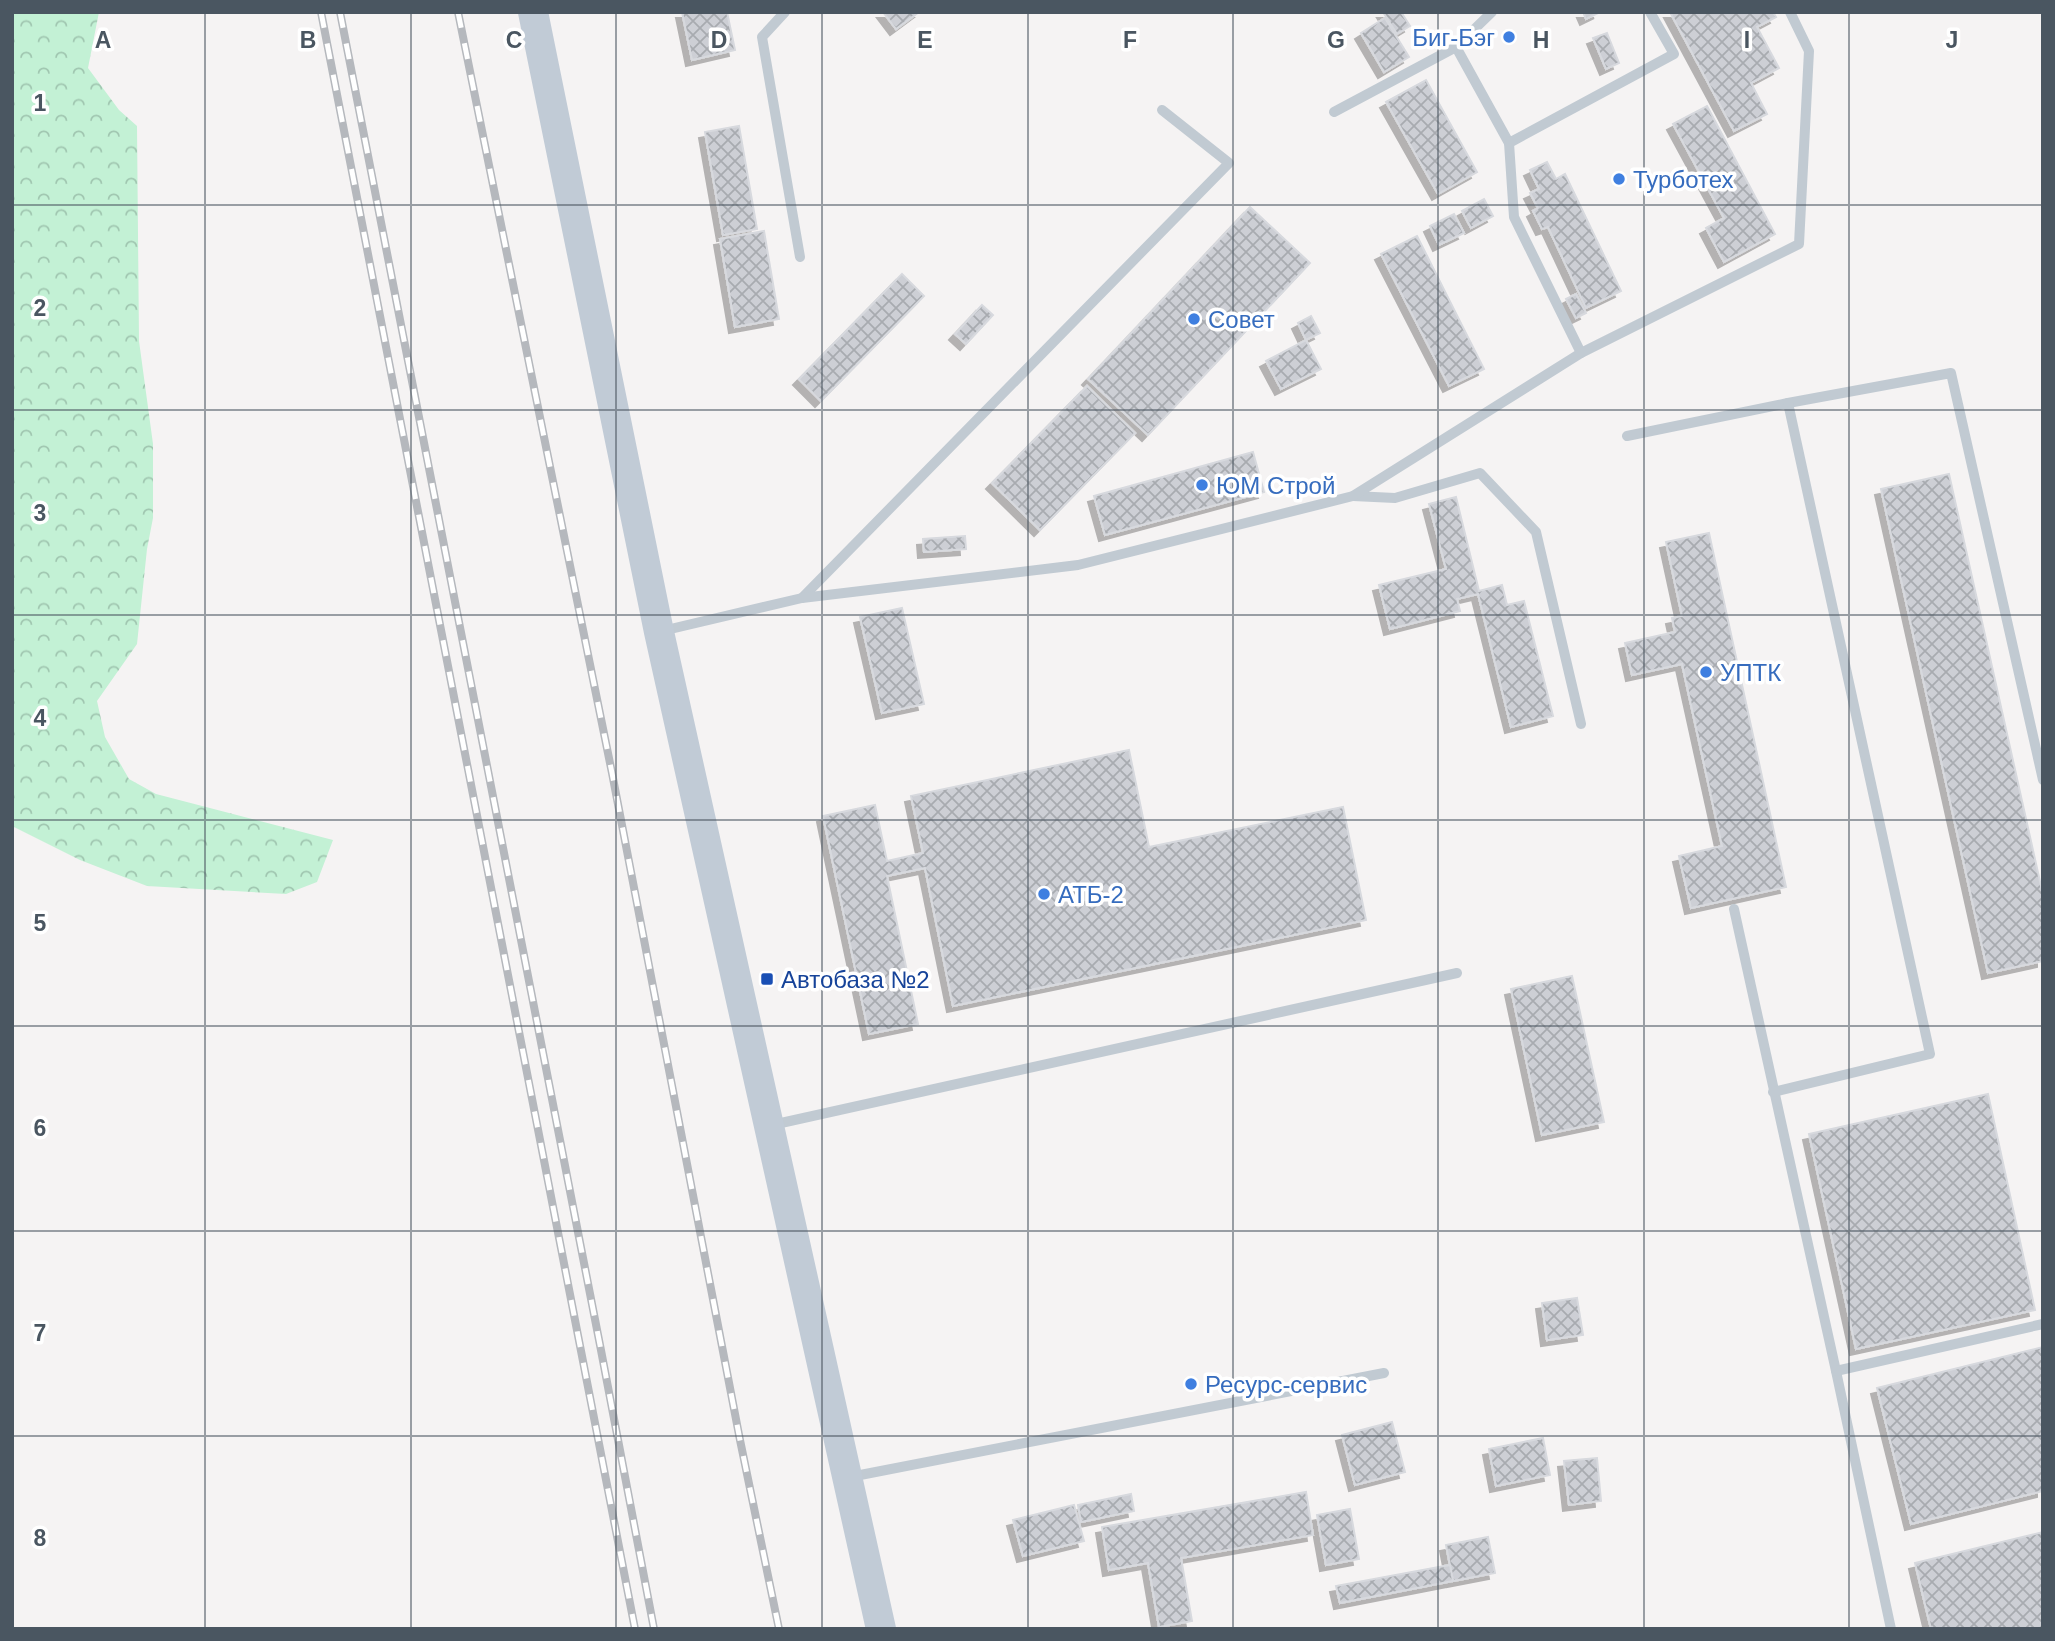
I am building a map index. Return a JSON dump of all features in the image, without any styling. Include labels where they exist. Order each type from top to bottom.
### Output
[{"type":"street","points":[[533,12],[659,632],[881,1629]]},
{"type":"lane","points":[[785,12],[762,37],[800,257]]},
{"type":"lane","points":[[1334,112],[1456,47],[1492,12]]},
{"type":"lane","points":[[1509,144],[1674,54],[1650,12]]},
{"type":"lane","points":[[1353,496],[1581,353],[1799,244],[1810,51],[1790,12]]},
{"type":"lane","points":[[1456,47],[1509,144],[1514,217],[1581,353]]},
{"type":"lane","points":[[802,598],[1229,163],[1162,110]]},
{"type":"lane","points":[[1627,436],[1951,373],[2043,780]]},
{"type":"lane","points":[[1773,1092],[1930,1054],[1788,403]]},
{"type":"lane","points":[[659,632],[802,598],[1078,565],[1353,496],[1395,498],[1480,472],[1536,532],[1581,724]]},
{"type":"lane","points":[[1734,909],[1891,1629]]},
{"type":"lane","points":[[769,1125],[1457,973]]},
{"type":"lane","points":[[1836,1371],[2043,1324]]},
{"type":"lane","points":[[848,1478],[1384,1373]]},
{"type":"green space","points":[[12,12],[99,12],[88,68],[119,110],[137,126],[139,341],[153,444],[153,518],[137,644],[97,701],[105,737],[129,779],[156,794],[333,840],[317,882],[286,894],[147,886],[80,860],[12,826]]},
{"type":"building","points":[[682,12],[727,12],[735,50],[692,60]]},
{"type":"building","points":[[883,12],[919,12],[896,29]]},
{"type":"building","points":[[1383,12],[1401,12],[1410,26],[1397,34]]},
{"type":"building","points":[[1583,12],[1600,12],[1586,19]]},
{"type":"building","points":[[1670,12],[1773,12],[1776,17],[1757,27],[1779,68],[1751,83],[1767,114],[1734,131]]},
{"type":"building","points":[[1385,18],[1409,57],[1384,72],[1361,33]]},
{"type":"building","points":[[1607,33],[1619,63],[1606,69],[1593,38]]},
{"type":"building","points":[[1426,80],[1477,172],[1438,194],[1386,102]]},
{"type":"building","points":[[1707,106],[1775,234],[1724,262],[1706,228],[1724,218],[1673,124]]},
{"type":"building","points":[[739,126],[757,229],[723,235],[705,132]]},
{"type":"building","points":[[1547,162],[1556,179],[1565,174],[1621,291],[1586,308],[1548,227],[1542,229],[1533,211],[1538,208],[1530,193],[1539,189],[1530,170]]},
{"type":"building","points":[[1484,199],[1493,216],[1471,228],[1462,211]]},
{"type":"building","points":[[1250,207],[1310,263],[1148,435],[1088,379]]},
{"type":"building","points":[[1454,214],[1464,233],[1439,245],[1430,226]]},
{"type":"building","points":[[764,231],[779,319],[735,327],[720,239]]},
{"type":"building","points":[[1417,236],[1484,369],[1449,386],[1381,254]]},
{"type":"building","points":[[902,274],[924,296],[821,401],[799,379]]},
{"type":"building","points":[[1576,294],[1586,313],[1576,318],[1566,299]]},
{"type":"building","points":[[982,305],[993,315],[966,344],[955,334]]},
{"type":"building","points":[[1311,316],[1320,333],[1306,340],[1298,323]]},
{"type":"building","points":[[1306,340],[1321,369],[1281,389],[1266,361]]},
{"type":"building","points":[[1087,386],[1135,433],[1040,530],[992,483]]},
{"type":"building","points":[[1253,452],[1264,492],[1105,535],[1094,496]]},
{"type":"building","points":[[1949,474],[2043,895],[2043,961],[1988,973],[1881,489]]},
{"type":"building","points":[[1456,497],[1479,591],[1502,585],[1507,605],[1524,601],[1553,716],[1511,727],[1478,594],[1457,599],[1460,611],[1390,629],[1379,585],[1446,569],[1429,504]]},
{"type":"building","points":[[1709,533],[1786,887],[1691,908],[1679,856],[1722,846],[1682,664],[1632,675],[1625,643],[1675,632],[1672,618],[1682,616],[1666,542]]},
{"type":"building","points":[[965,536],[966,549],[924,552],[923,539]]},
{"type":"building","points":[[902,608],[924,704],[882,713],[860,617]]},
{"type":"building","points":[[1129,750],[1149,847],[1343,807],[1366,920],[953,1006],[925,868],[887,876],[918,1024],[869,1034],[823,816],[875,805],[887,861],[923,853],[911,796]]},
{"type":"building","points":[[1572,976],[1604,1122],[1542,1135],[1511,989]]},
{"type":"building","points":[[1988,1094],[2035,1310],[1856,1349],[1809,1134]]},
{"type":"building","points":[[1577,1298],[1583,1335],[1547,1340],[1542,1303]]},
{"type":"building","points":[[2043,1347],[2043,1491],[1911,1524],[1877,1388]]},
{"type":"building","points":[[1392,1422],[1405,1472],[1355,1485],[1342,1435]]},
{"type":"building","points":[[1543,1438],[1550,1475],[1496,1486],[1489,1449]]},
{"type":"building","points":[[1597,1458],[1601,1501],[1569,1505],[1564,1461]]},
{"type":"building","points":[[1306,1492],[1313,1535],[1181,1558],[1192,1621],[1159,1627],[1148,1563],[1109,1570],[1102,1527]]},
{"type":"building","points":[[1131,1494],[1134,1511],[1081,1522],[1078,1505]]},
{"type":"building","points":[[1074,1505],[1084,1541],[1023,1556],[1013,1520]]},
{"type":"building","points":[[1350,1509],[1359,1559],[1326,1565],[1317,1515]]},
{"type":"building","points":[[2043,1532],[2043,1629],[1931,1629],[1915,1563]]},
{"type":"building","points":[[1488,1537],[1495,1573],[1453,1581],[1446,1545]]},
{"type":"building","points":[[1450,1565],[1453,1581],[1340,1603],[1336,1586]]},
{"type":"railway","points":[[321,12],[635,1629]]},
{"type":"railway","points":[[340,12],[654,1629]]},
{"type":"railway","points":[[458,12],[612,773],[779,1629]]},
{"type":"place","name":"Биг-Бэг","points":[[1509,37]]},
{"type":"place","name":"Турботех","points":[[1619,179]]},
{"type":"place","name":"Совет","points":[[1194,319]]},
{"type":"place","name":"ЮМ Строй","points":[[1202,485]]},
{"type":"place","name":"УПТК","points":[[1706,672]]},
{"type":"place","name":"АТБ-2","points":[[1044,894]]},
{"type":"place","name":"Автобаза №2","points":[[767,979]]},
{"type":"place","name":"Ресурс-сервис","points":[[1191,1384]]}]
